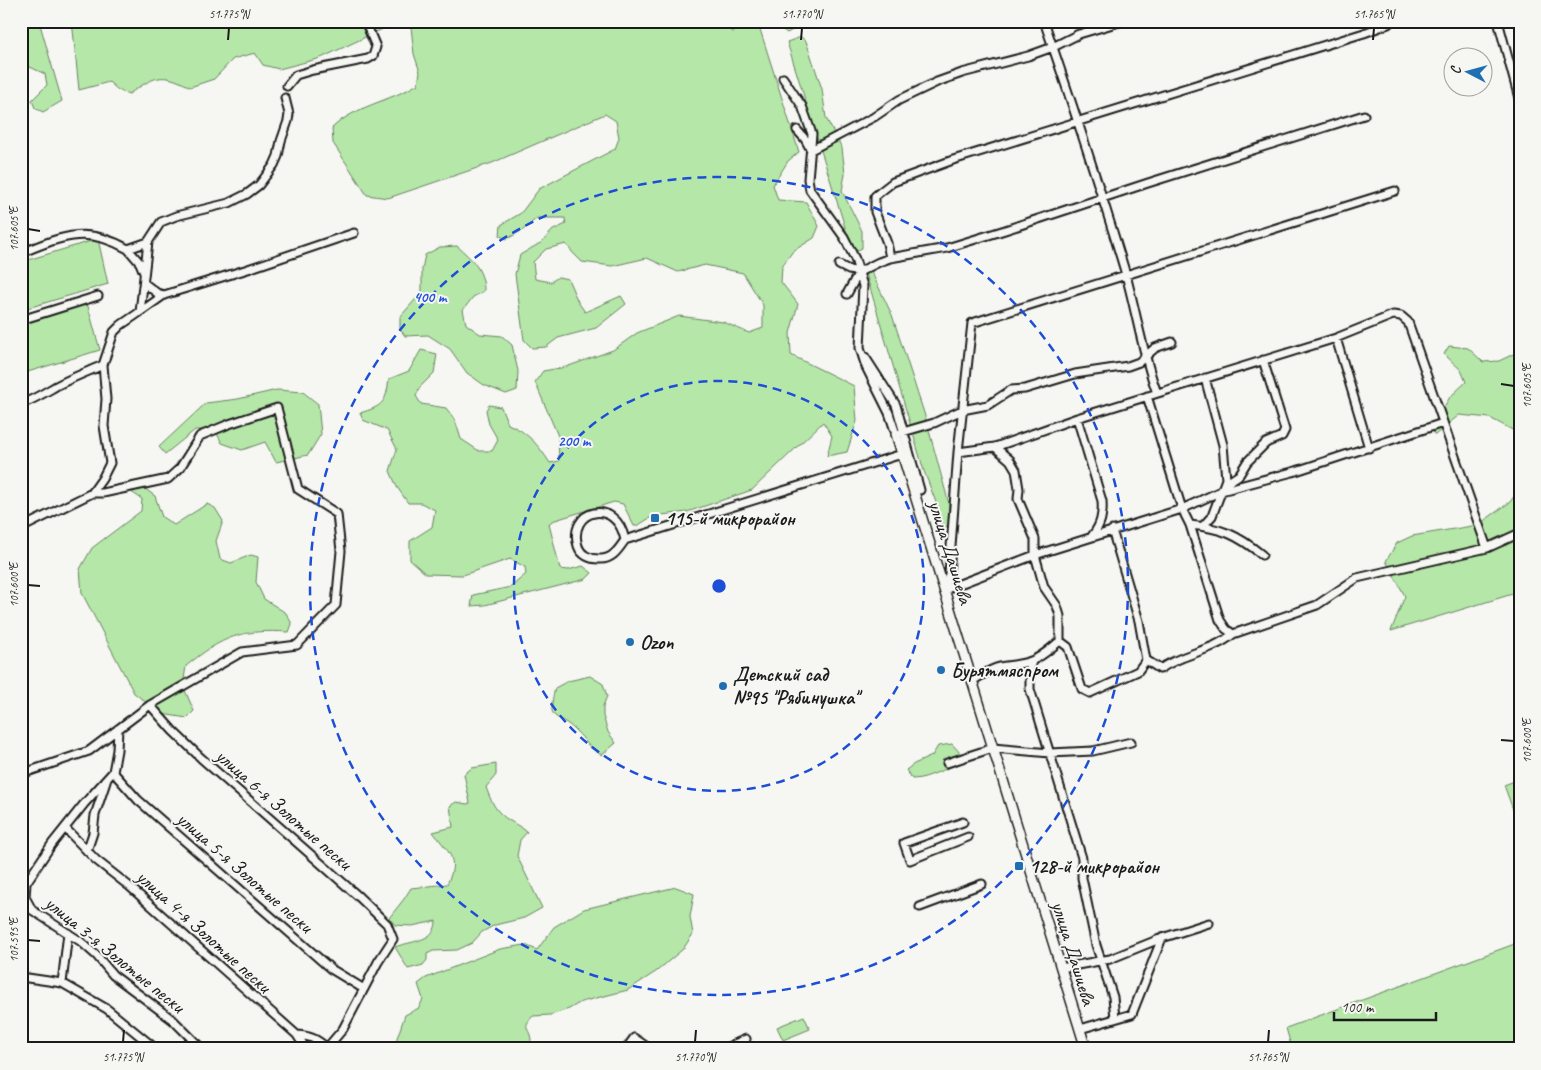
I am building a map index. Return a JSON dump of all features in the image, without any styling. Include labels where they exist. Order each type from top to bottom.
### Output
[{"type":"street","points":[[287,86],[296,75],[368,59],[373,56],[376,48],[365,21]]},
{"type":"street","points":[[1044,21],[1103,198],[1157,393]]},
{"type":"street","points":[[797,130],[811,150],[874,117],[900,100],[937,82],[962,73],[1028,56],[1053,47],[1079,34],[1123,21]]},
{"type":"street","points":[[890,258],[887,243],[875,212],[875,196],[892,182],[953,160],[1029,138],[1078,120],[1364,33],[1388,24],[1390,21]]},
{"type":"street","points":[[1498,21],[1520,102]]},
{"type":"street","name":"улица Дашиева","points":[[783,78],[802,106],[812,134],[808,179],[810,190],[844,237],[859,272],[863,286],[860,348],[866,368],[900,432],[902,454],[1086,1049]]},
{"type":"street","points":[[140,312],[148,242],[161,222],[176,216],[229,203],[247,194],[259,185],[274,166],[278,156],[289,114],[285,98]]},
{"type":"street","points":[[846,294],[859,272],[890,258],[947,248],[1364,115]]},
{"type":"street","points":[[944,590],[949,574],[958,452],[972,322],[1395,191]]},
{"type":"street","points":[[92,493],[110,463],[104,426],[106,399],[103,365],[114,332],[121,325],[164,295],[354,233]]},
{"type":"street","points":[[21,253],[68,237],[85,234],[112,240],[128,249],[140,263],[144,280],[157,293],[164,295]]},
{"type":"street","points":[[128,249],[148,242]]},
{"type":"street","points":[[839,265],[859,272]]},
{"type":"street","points":[[21,320],[98,296]]},
{"type":"street","points":[[958,452],[995,448],[1078,418],[1336,338],[1381,318],[1393,315],[1401,316],[1408,322],[1487,548]]},
{"type":"street","points":[[1336,338],[1370,448]]},
{"type":"street","points":[[920,490],[900,432],[934,423],[962,410],[988,405],[1011,390],[1025,390],[1075,374],[1128,366],[1147,356],[1154,348],[1172,342]]},
{"type":"street","points":[[944,590],[1035,555],[1182,509],[1222,488],[1239,475],[1247,462],[1266,443],[1282,436],[1285,430],[1263,360]]},
{"type":"street","points":[[21,404],[39,397],[72,378],[103,365]]},
{"type":"street","points":[[1203,526],[1212,516],[1226,479],[1223,445],[1205,378]]},
{"type":"street","points":[[1147,396],[1182,509],[1190,525],[1220,620],[1226,630],[1233,634]]},
{"type":"street","points":[[21,528],[92,493],[103,493],[168,479],[180,468],[200,436],[277,408],[298,489],[337,514],[341,551],[336,605],[297,646],[242,652],[150,705],[89,751],[21,774]]},
{"type":"street","points":[[1078,418],[1102,501],[1103,512],[1099,528],[1092,536]]},
{"type":"street","points":[[1222,488],[1296,471],[1443,423]]},
{"type":"street","points":[[995,448],[1006,456],[1016,470],[1019,489],[1018,499],[1035,538],[1035,555],[1044,587],[1057,606],[1060,616],[1060,641]]},
{"type":"street","points":[[624,540],[622,528],[614,517],[601,512],[588,515],[578,525],[576,538],[580,551],[591,559],[605,560],[616,553],[624,540],[902,454]]},
{"type":"street","points":[[1190,525],[1228,532],[1245,540],[1262,554]]},
{"type":"street","points":[[1060,641],[1068,647],[1082,689],[1090,693],[1138,672],[1146,660],[1139,621],[1112,530]]},
{"type":"street","points":[[1146,660],[1160,669],[1179,658],[1224,641],[1233,634],[1318,605],[1357,578],[1487,548],[1520,533]]},
{"type":"street","points":[[972,681],[984,673],[999,667],[1015,666],[1032,661],[1043,655],[1060,641]]},
{"type":"street","points":[[1032,661],[1030,689],[1082,858],[1082,878],[1096,945],[1113,997],[1115,1018]]},
{"type":"street","name":"улица 6-я Золотые пески","points":[[150,705],[201,758],[359,897],[387,924],[393,939],[364,989]]},
{"type":"street","points":[[112,772],[117,750],[118,729]]},
{"type":"street","points":[[947,763],[993,748],[1050,753],[1092,750],[1132,742]]},
{"type":"street","name":"улица 3-я Золотые пески","points":[[112,772],[52,844],[26,883],[25,897],[32,910],[68,933],[90,950],[113,975],[173,1020],[202,1049]]},
{"type":"street","name":"улица 5-я Золотые пески","points":[[112,772],[138,800],[331,969],[364,989]]},
{"type":"street","points":[[87,851],[106,779]]},
{"type":"street","points":[[963,822],[904,843],[910,860],[968,837]]},
{"type":"street","name":"улица 4-я Золотые пески","points":[[65,828],[102,865],[129,886],[297,1035],[315,1038],[327,1048]]},
{"type":"street","points":[[920,908],[982,884]]},
{"type":"street","points":[[1061,968],[1102,961],[1209,922]]},
{"type":"street","points":[[62,983],[68,933]]},
{"type":"street","points":[[1080,1030],[1132,1014],[1142,993],[1162,938]]},
{"type":"street","points":[[21,977],[62,983],[108,1009],[156,1049]]},
{"type":"street","points":[[327,1048],[343,1029],[364,989]]},
{"type":"street","points":[[297,1035],[306,1049]]},
{"type":"street","points":[[626,1049],[634,1038],[650,1049]]},
{"type":"street","points":[[723,1049],[746,1039]]},
{"type":"green space","points":[[21,21],[39,21],[62,101],[43,112],[35,108],[32,100],[47,85],[45,74],[30,67],[21,67]]},
{"type":"green space","points":[[71,21],[337,21],[351,26],[389,26],[321,58],[279,69],[263,65],[255,53],[233,59],[214,79],[190,87],[172,79],[158,78],[145,83],[129,94],[118,90],[109,82],[79,90]]},
{"type":"green space","points":[[414,21],[721,21],[722,24],[733,32],[758,23],[799,152],[788,161],[773,185],[778,200],[806,202],[819,226],[814,238],[793,251],[782,266],[781,282],[798,304],[790,333],[791,355],[854,386],[857,421],[847,452],[827,456],[832,436],[823,422],[752,490],[687,512],[653,516],[637,526],[634,526],[623,504],[614,502],[552,521],[549,524],[560,569],[568,570],[583,566],[592,573],[586,579],[485,605],[471,606],[473,595],[511,587],[526,574],[525,567],[510,559],[463,575],[426,574],[410,560],[410,541],[432,527],[435,510],[421,503],[408,503],[397,487],[390,471],[397,449],[387,430],[363,420],[360,413],[374,408],[382,402],[385,398],[389,379],[409,371],[421,350],[437,354],[434,373],[420,387],[416,396],[421,404],[446,408],[455,420],[461,439],[479,451],[492,451],[498,440],[489,424],[486,410],[489,405],[501,407],[508,424],[532,440],[550,463],[559,461],[558,436],[535,382],[543,371],[566,367],[613,350],[637,333],[679,316],[723,322],[749,333],[763,328],[763,305],[743,273],[705,265],[678,272],[647,258],[612,266],[582,262],[566,244],[546,249],[533,262],[535,279],[551,282],[558,277],[568,279],[578,302],[585,312],[621,296],[626,304],[596,328],[558,338],[546,347],[532,348],[524,340],[515,274],[520,255],[542,242],[553,230],[566,224],[565,218],[537,218],[523,230],[507,239],[500,236],[501,225],[521,213],[539,189],[615,149],[619,138],[616,121],[605,114],[492,163],[388,198],[367,195],[333,143],[332,128],[351,114],[418,84],[420,72],[414,54],[411,27]]},
{"type":"green space","points":[[780,21],[798,21],[796,28],[787,33],[783,30]]},
{"type":"green space","points":[[801,37],[806,41],[822,89],[826,118],[842,148],[845,174],[842,191],[862,231],[862,248],[858,250],[850,243],[787,42]]},
{"type":"green space","points":[[98,239],[108,284],[21,310],[21,262]]},
{"type":"green space","points":[[457,246],[468,256],[479,271],[484,291],[473,297],[463,310],[466,324],[480,334],[502,336],[512,345],[518,371],[517,390],[506,394],[484,385],[467,373],[450,349],[428,335],[405,336],[400,329],[400,317],[422,292],[422,269],[425,255],[440,247]]},
{"type":"green space","points":[[871,271],[892,315],[925,416],[949,504],[948,526],[942,527],[937,505],[924,471],[866,274]]},
{"type":"green space","points":[[87,303],[100,350],[21,374],[21,323]]},
{"type":"green space","points":[[1449,346],[1468,348],[1483,362],[1499,361],[1520,351],[1520,434],[1490,418],[1459,415],[1435,435],[1431,428],[1450,397],[1466,382],[1461,370],[1444,354]]},
{"type":"green space","points":[[277,390],[303,392],[318,404],[321,434],[308,455],[276,462],[265,442],[242,450],[222,443],[215,430],[195,430],[165,454],[159,447],[206,403],[238,399]]},
{"type":"green space","points":[[125,488],[144,488],[155,496],[162,517],[174,525],[207,504],[215,508],[223,521],[216,541],[220,559],[231,563],[251,555],[258,557],[256,582],[264,599],[286,613],[292,624],[289,632],[258,632],[222,641],[186,666],[183,686],[194,711],[187,718],[162,714],[134,693],[82,593],[80,569],[92,548],[141,511],[142,499]]},
{"type":"green space","points":[[1520,488],[1520,593],[1391,631],[1405,596],[1386,561],[1397,543],[1412,536],[1478,525],[1510,502]]},
{"type":"green space","points":[[590,676],[603,684],[607,696],[603,706],[603,716],[608,732],[616,743],[602,755],[590,747],[569,725],[555,716],[552,708],[555,688],[568,681]]},
{"type":"green space","points":[[952,744],[961,754],[960,764],[918,779],[912,779],[906,770],[932,756],[938,746]]},
{"type":"green space","points":[[496,764],[496,775],[486,787],[493,804],[500,813],[527,832],[520,840],[517,856],[542,908],[524,918],[495,925],[482,932],[472,943],[457,950],[433,951],[427,954],[427,960],[423,965],[408,969],[395,947],[427,937],[435,928],[436,921],[412,926],[395,925],[389,918],[411,888],[447,884],[451,875],[452,861],[447,850],[433,832],[453,827],[450,806],[456,802],[470,803],[464,774],[472,768]]},
{"type":"green space","points":[[1520,779],[1520,829],[1504,785]]},
{"type":"green space","points":[[676,887],[694,894],[690,917],[693,934],[683,949],[657,971],[628,990],[581,1002],[569,1009],[550,1015],[533,1016],[527,1023],[531,1040],[528,1049],[403,1049],[396,1041],[405,1015],[419,1008],[423,999],[418,984],[426,978],[500,949],[525,945],[537,950],[554,927],[584,909]]},
{"type":"green space","points":[[1520,942],[1520,1049],[1292,1049],[1286,1028]]},
{"type":"green space","points":[[804,1016],[810,1029],[783,1040],[777,1027]]},
{"type":"place","name":"115-й микрорайон","points":[[655,518]]},
{"type":"place","name":"Ozon","points":[[630,642]]},
{"type":"place","name":"Бурятмяспром","points":[[941,670]]},
{"type":"place","name":"Детский сад №95 \"Рябинушка\"","points":[[723,686]]},
{"type":"place","name":"128-й микрорайон","points":[[1019,866]]}]
